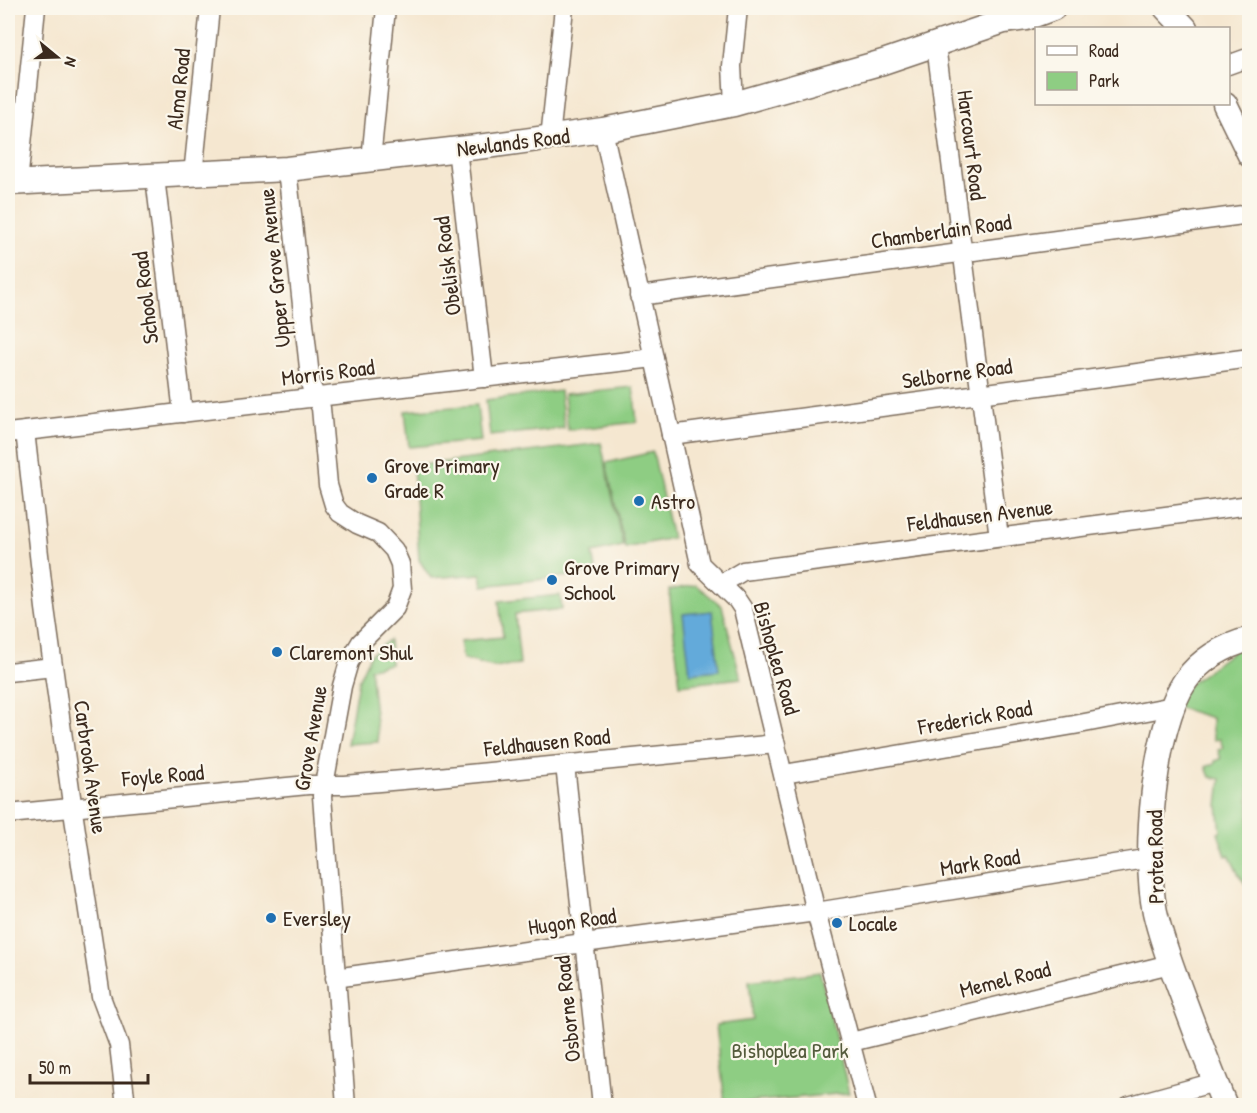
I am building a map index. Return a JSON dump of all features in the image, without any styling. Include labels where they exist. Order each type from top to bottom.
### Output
[{"type":"main road","name":"Newlands Road","points":[[1004,21],[1013,12],[1023,8]]},
{"type":"main road","name":"Newlands Road","points":[[13,183],[287,169],[603,130],[734,104],[1053,8]]},
{"type":"main road","points":[[1166,8],[1185,27]]},
{"type":"main road","points":[[1179,8],[1186,27]]},
{"type":"main road","points":[[1225,105],[1250,155]]},
{"type":"main road","name":"Protea Road","points":[[1225,1106],[1170,964],[1155,912],[1151,858],[1156,778],[1173,706],[1185,681],[1199,665],[1221,649],[1250,639]]},
{"type":"street","points":[[13,183],[36,8]]},
{"type":"street","name":"Alma Road","points":[[193,175],[210,8]]},
{"type":"street","points":[[371,160],[386,8]]},
{"type":"street","points":[[550,138],[564,8]]},
{"type":"street","points":[[734,104],[732,66],[738,8]]},
{"type":"street","name":"Harcourt Road","points":[[936,45],[999,537]]},
{"type":"street","points":[[1230,64],[1250,57]]},
{"type":"street","name":"Bishoplea Road","points":[[603,130],[700,564],[743,609],[816,912],[851,1042],[864,1105]]},
{"type":"street","name":"Obelisk Road","points":[[458,149],[484,378]]},
{"type":"street","name":"Upper Grove Avenue","points":[[287,169],[311,386],[316,397]]},
{"type":"street","name":"School Road","points":[[155,177],[183,413]]},
{"type":"street","name":"Chamberlain Road","points":[[639,296],[1250,214]]},
{"type":"street","name":"Morris Road","points":[[16,432],[654,358]]},
{"type":"street","name":"Selborne Road","points":[[670,435],[1250,358]]},
{"type":"street","name":"Grove Avenue","points":[[316,397],[321,408],[328,485],[334,505],[340,513],[357,524],[378,533],[394,550],[400,564],[402,589],[395,608],[361,642],[349,662],[342,686],[321,796],[346,1106]]},
{"type":"street","name":"Carbrook Avenue","points":[[16,432],[101,997],[119,1045],[126,1106]]},
{"type":"street","name":"Feldhausen Avenue","points":[[721,584],[741,571],[1250,505]]},
{"type":"street","points":[[8,672],[53,667]]},
{"type":"street","name":"Frederick Road","points":[[784,774],[1173,706]]},
{"type":"street","name":"Feldhausen Road","points":[[323,785],[566,765],[776,744]]},
{"type":"street","name":"Osborne Road","points":[[566,765],[602,1106]]},
{"type":"street","name":"Foyle Road","points":[[8,814],[323,785]]},
{"type":"street","name":"Mark Road","points":[[816,912],[1151,858]]},
{"type":"street","name":"Hugon Road","points":[[335,978],[816,912]]},
{"type":"street","name":"Memel Road","points":[[851,1042],[1170,964]]},
{"type":"street","points":[[1128,1106],[1215,1082]]},
{"type":"green space","points":[[633,387],[637,422],[568,430],[564,394]]},
{"type":"green space","points":[[560,391],[564,428],[490,436],[486,400]]},
{"type":"green space","points":[[477,405],[481,441],[409,447],[405,411]]},
{"type":"green space","points":[[601,443],[623,546],[592,553],[596,573],[483,586],[481,574],[431,578],[419,560],[413,466]]},
{"type":"green space","name":"Astro","points":[[653,452],[672,538],[625,548],[606,463]]},
{"type":"green space","points":[[696,585],[722,606],[741,678],[680,685],[669,590]]},
{"type":"green space","points":[[560,595],[562,609],[515,614],[520,664],[494,667],[463,659],[460,641],[503,637],[499,601]]},
{"type":"green space","points":[[1249,639],[1249,889],[1229,855],[1226,856],[1218,833],[1221,832],[1218,806],[1221,779],[1210,777],[1206,767],[1221,759],[1218,750],[1223,748],[1220,739],[1214,740],[1212,718],[1173,706],[1178,693]]},
{"type":"green space","points":[[389,640],[391,664],[370,668],[378,742],[347,744],[358,681],[370,655]]},
{"type":"green space","name":"Bishoplea Park","points":[[820,972],[849,1093],[725,1104],[716,1025],[753,1020],[749,981]]},
{"type":"water","points":[[712,611],[719,670],[690,673],[683,614]]},
{"type":"place","name":"Grove Primary Grade R","points":[[372,478]]},
{"type":"place","name":"Astro","points":[[639,501]]},
{"type":"place","name":"Grove Primary School","points":[[552,580]]},
{"type":"place","name":"Claremont Shul","points":[[277,652]]},
{"type":"place","name":"Eversley","points":[[271,918]]},
{"type":"place","name":"Locale","points":[[837,923]]}]
